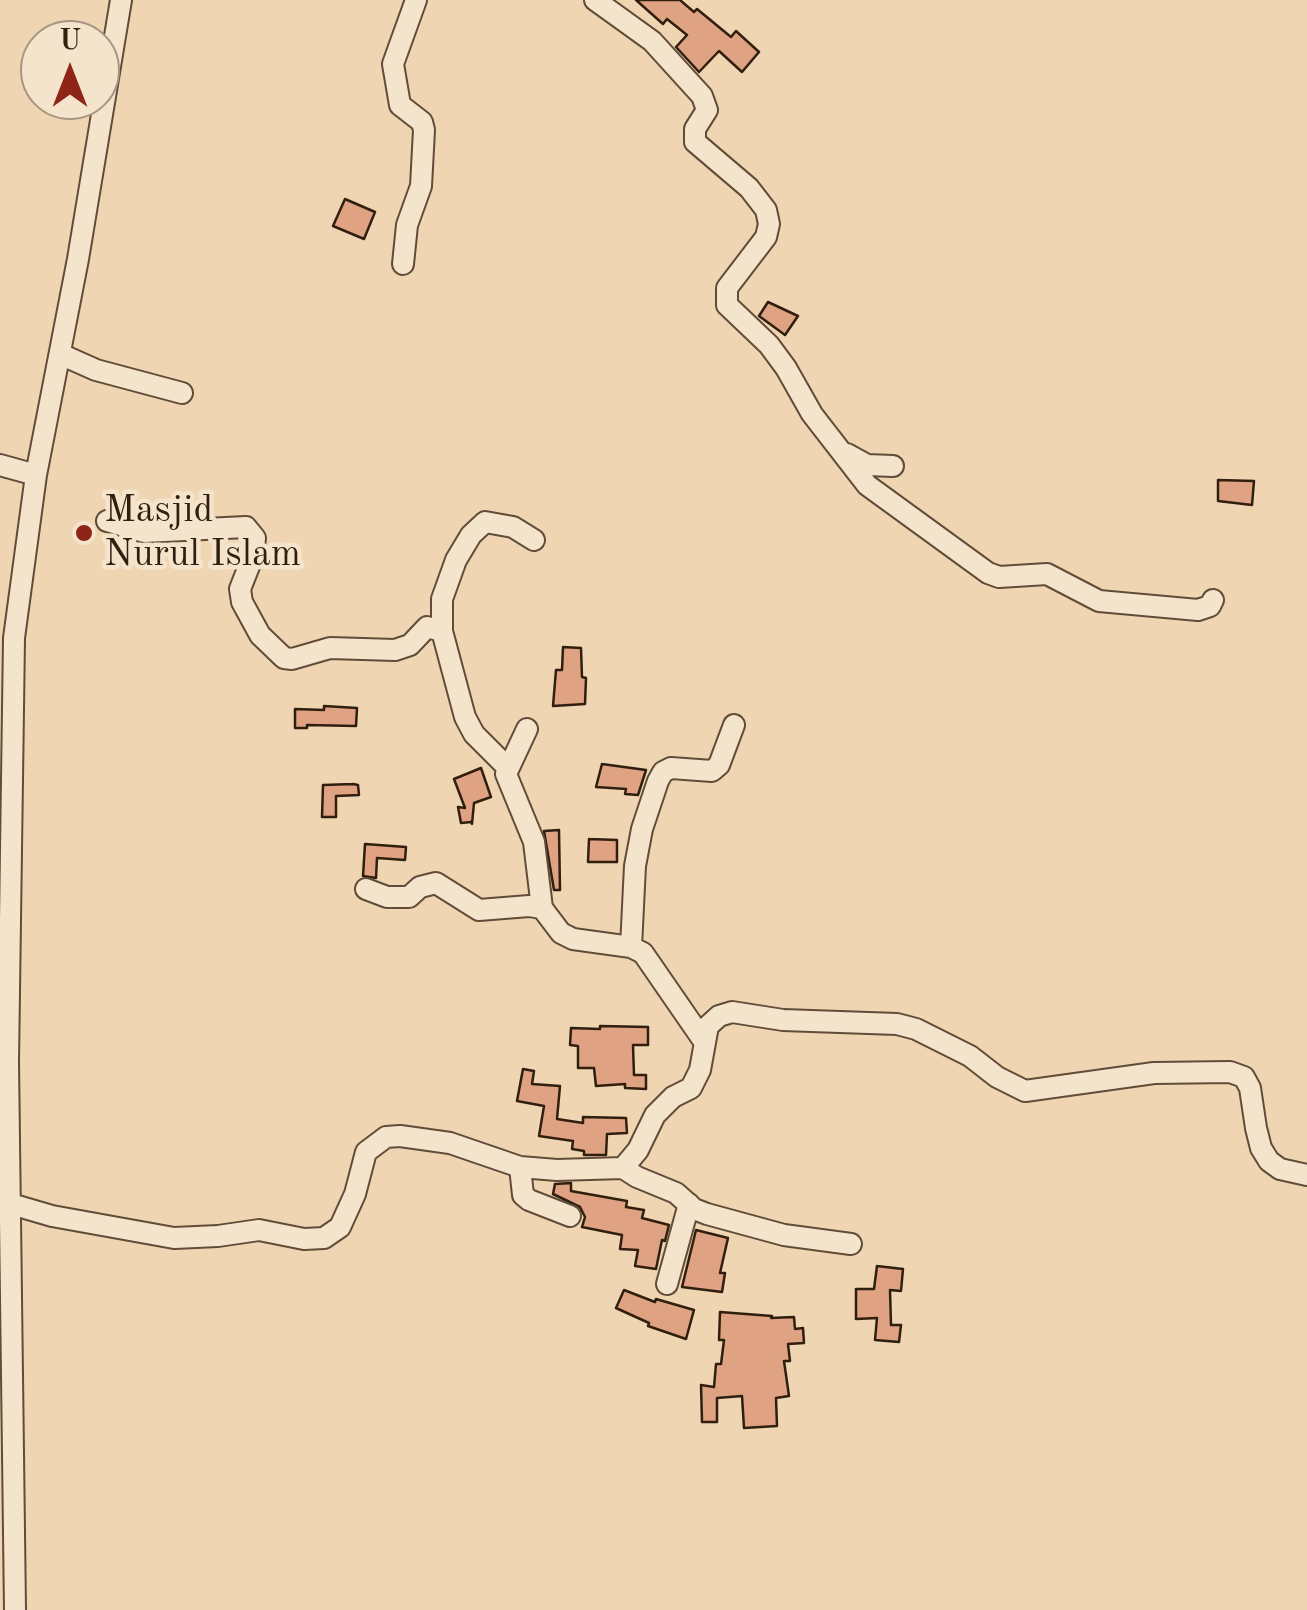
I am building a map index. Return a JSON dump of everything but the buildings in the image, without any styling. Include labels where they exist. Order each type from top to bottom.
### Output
[{"type":"street","points":[[15,1610],[7,722],[36,476],[122,0]]},
{"type":"street","points":[[403,264],[407,225],[421,186],[424,130],[422,122],[400,105],[392,64],[416,0]]},
{"type":"street","points":[[596,0],[652,41],[702,96],[707,110],[695,128],[695,142],[749,188],[766,210],[766,237],[727,288],[725,300],[769,345],[812,414],[867,485],[988,574],[1047,574],[1098,601],[1198,610],[1210,606],[1212,600]]},
{"type":"street","points":[[60,354],[96,370],[182,393]]},
{"type":"street","points":[[845,454],[867,465],[893,466]]},
{"type":"street","points":[[0,464],[36,476]]},
{"type":"street","points":[[108,521],[144,532],[246,527],[255,538],[253,556],[240,589],[242,602],[260,634],[284,658],[330,648],[395,650],[410,645],[426,627],[442,631]]},
{"type":"street","points":[[507,767],[474,734],[465,717],[442,631],[442,599],[448,578],[471,535],[486,522],[513,527],[534,540]]},
{"type":"street","points":[[631,948],[634,866],[658,781],[670,768],[712,772],[719,765],[734,725]]},
{"type":"street","points":[[527,729],[507,767],[509,786],[534,842],[542,908],[562,933],[572,939],[644,953],[703,1040]]},
{"type":"street","points":[[366,889],[387,897],[409,897],[420,887],[436,883],[479,910],[542,908]]},
{"type":"street","points":[[623,1168],[638,1150],[655,1115],[673,1097],[691,1088],[700,1070],[708,1026],[719,1016],[732,1012],[784,1020],[916,1028],[1025,1090],[1154,1072],[1230,1072],[1244,1077],[1250,1088],[1261,1148],[1269,1160],[1280,1169],[1307,1175]]},
{"type":"street","points":[[12,1204],[52,1216],[174,1238],[260,1230],[304,1239],[324,1238],[340,1227],[355,1194],[366,1152],[386,1137],[400,1136],[450,1142],[520,1167],[623,1168],[637,1178],[676,1193],[707,1214],[784,1235],[851,1244]]},
{"type":"street","points":[[520,1167],[523,1194],[529,1200],[570,1216]]},
{"type":"street","points":[[667,1284],[689,1204]]},
{"type":"place","name":"Masjid Nurul Islam","points":[[84,533]]}]
